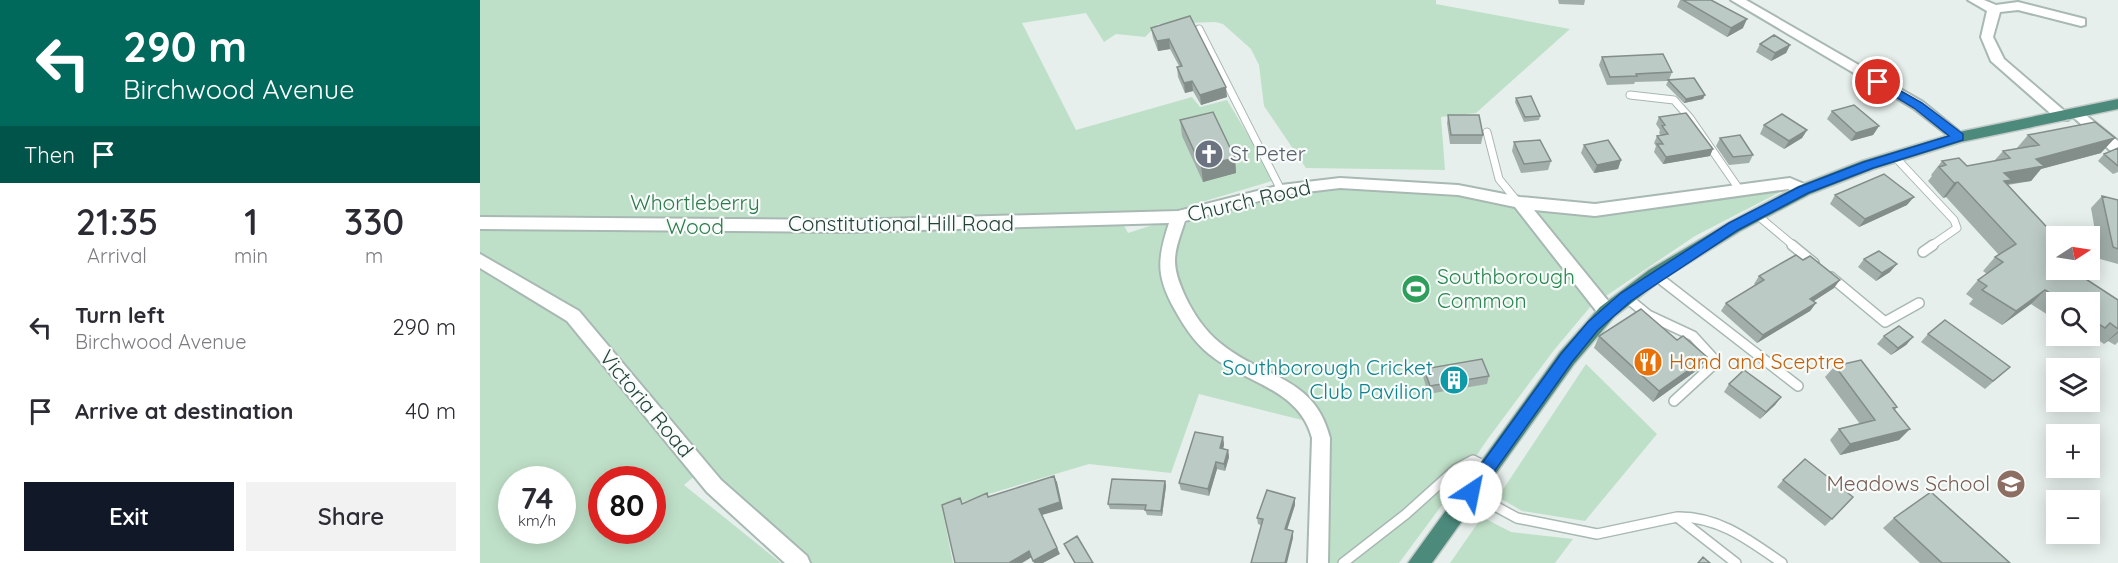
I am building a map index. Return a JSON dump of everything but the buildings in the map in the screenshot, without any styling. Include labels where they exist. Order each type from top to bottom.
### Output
[{"type":"highway","points":[[1419,563],[1567,358],[1607,312],[1655,275],[1804,190],[1959,137],[2118,104]]},
{"type":"street","points":[[1737,0],[1918,105],[1959,137]]},
{"type":"street","points":[[1974,0],[1994,9],[2018,6],[2081,22]]},
{"type":"street","points":[[1994,9],[1987,37],[1998,61],[2118,149]]},
{"type":"street","name":"Church Road","points":[[1318,563],[1321,438],[1318,424],[1297,396],[1220,354],[1182,310],[1167,266],[1178,217],[1281,190],[1315,184],[1364,183],[1458,190],[1520,203],[1595,210],[1674,201],[1739,189],[1791,183],[1804,190]]},
{"type":"street","points":[[1520,203],[1607,312]]},
{"type":"street","name":"Constitutional Hill Road","points":[[480,223],[848,226],[1178,217]]},
{"type":"street","name":"Victoria Road","points":[[480,260],[573,316],[714,486],[800,563]]},
{"type":"lane","points":[[1199,29],[1281,190]]},
{"type":"lane","points":[[1630,95],[1674,100],[1690,118],[1739,189]]},
{"type":"lane","points":[[1487,132],[1495,170],[1503,187],[1520,203]]},
{"type":"lane","points":[[1895,157],[1954,220],[1957,228],[1923,252]]},
{"type":"lane","points":[[1757,215],[1885,322],[1919,303]]},
{"type":"lane","points":[[1655,275],[1798,387]]},
{"type":"lane","points":[[1626,297],[1648,315],[1689,333],[1710,351],[1714,359],[1711,367],[1674,401]]},
{"type":"lane","points":[[1343,563],[1406,514],[1456,469],[1473,460],[1487,467]]},
{"type":"lane","points":[[1471,492],[1517,518],[1597,534],[1694,514],[1717,522],[1782,563]]},
{"type":"lane","points":[[1677,517],[1736,563]]},
{"type":"green space","name":"Whortleberry Wood","points":[[480,0],[1436,0],[1436,4],[1570,29],[1476,113],[1441,117],[1445,170],[1306,168],[1264,106],[1259,65],[1251,49],[1223,24],[1215,22],[1158,24],[1145,37],[1116,34],[1104,42],[1086,13],[1022,23],[1076,130],[1192,97],[1200,107],[1227,100],[1275,180],[1165,213],[1116,211],[1128,233],[1178,217],[1167,265],[1182,310],[1222,355],[1297,396],[1318,424],[1199,394],[1171,473],[1089,464],[942,508],[953,563],[800,563],[705,467],[684,485],[781,563],[480,563]]},
{"type":"green space","name":"Southborough Common","points":[[1328,186],[1446,193],[1545,212],[1592,214],[1689,204],[1784,190],[1695,236],[1591,306],[1554,350],[1399,563],[1323,563],[1328,475],[1292,388],[1228,349],[1198,324],[1187,309],[1171,257],[1177,233],[1190,220],[1275,195]]},
{"type":"green space","points":[[1586,364],[1657,434],[1585,521],[1522,511],[1498,497]]},
{"type":"green space","points":[[1482,517],[1511,532],[1573,539],[1555,563],[1450,563]]},
{"type":"place","name":"St Peter","points":[[1209,154]]},
{"type":"place","name":"Southborough Common","points":[[1416,289]]},
{"type":"place","name":"Hand and Sceptre","points":[[1648,362]]},
{"type":"place","name":"Southborough Cricket Club Pavilion","points":[[1454,380]]},
{"type":"place","name":"Meadows School","points":[[2011,484]]},
{"type":"route","points":[[1471,492],[1567,358],[1593,326],[1607,312],[1655,275],[1734,227],[1804,190],[1868,165],[1959,137],[1918,105],[1878,82]]}]
